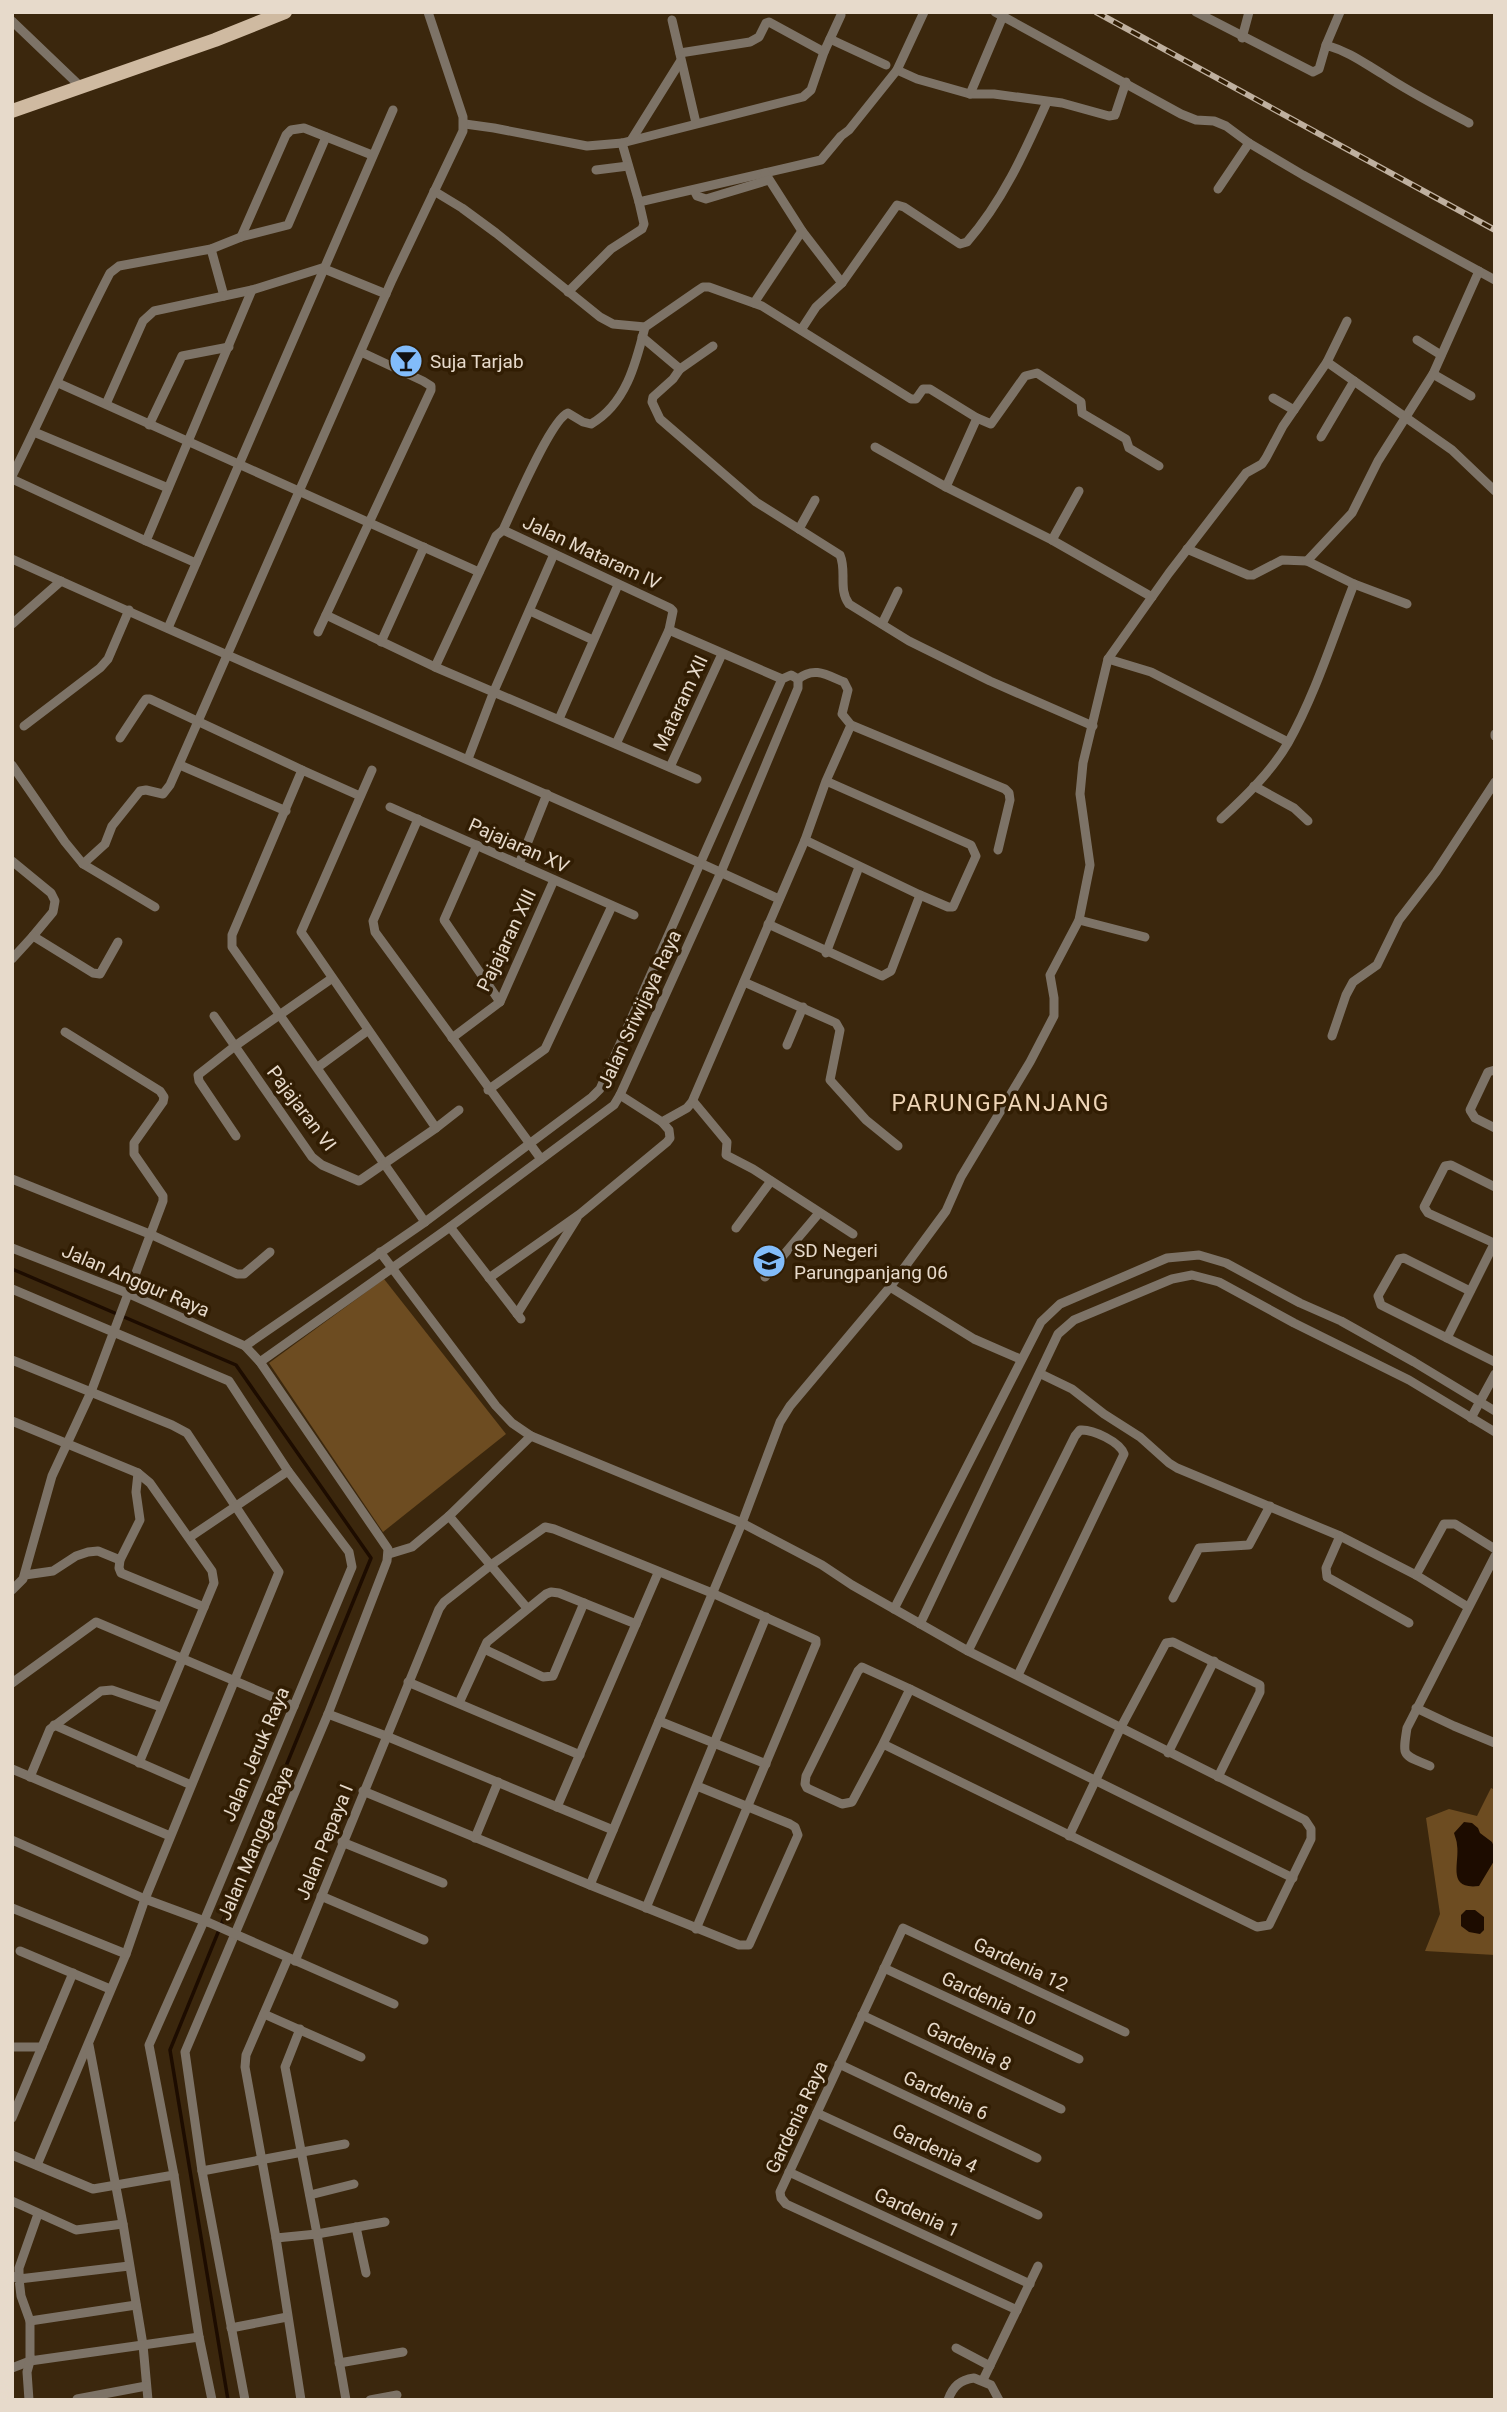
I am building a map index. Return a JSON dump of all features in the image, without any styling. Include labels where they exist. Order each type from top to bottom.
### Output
[{"type":"main road","points":[[12,111],[215,40],[285,12]]},
{"type":"street","points":[[83,864],[105,844],[112,826],[140,791],[163,794],[180,765],[386,294],[465,124],[428,12]]},
{"type":"street","points":[[639,202],[767,177],[825,156],[897,70],[924,12]]},
{"type":"street","points":[[1196,12],[1313,72],[1319,69],[1340,12]]},
{"type":"street","points":[[1242,37],[1248,12]]},
{"type":"street","points":[[970,94],[999,14],[1191,118],[1219,122],[1249,143],[1495,280]]},
{"type":"street","points":[[465,124],[587,146],[627,141],[803,97],[811,90],[841,15]]},
{"type":"street","points":[[672,20],[696,123]]},
{"type":"street","points":[[12,21],[80,87]]},
{"type":"street","points":[[568,292],[611,249],[642,229],[644,224],[628,166],[627,141],[680,58],[756,40],[769,22],[824,52]]},
{"type":"street","points":[[830,39],[886,65]]},
{"type":"street","points":[[1326,45],[1361,59],[1382,75],[1469,123]]},
{"type":"street","points":[[897,70],[917,79],[970,94],[994,94],[1070,104],[1112,116],[1126,82]]},
{"type":"street","points":[[801,330],[816,307],[842,283],[897,205],[960,244],[967,242],[996,204],[1015,172],[1047,102]]},
{"type":"street","points":[[168,628],[393,110]]},
{"type":"street","points":[[241,237],[286,135],[291,130],[304,128],[372,155]]},
{"type":"street","points":[[196,564],[12,477],[58,383],[72,346],[114,269],[211,250],[241,237],[288,225],[326,137]]},
{"type":"street","points":[[1218,189],[1249,143]]},
{"type":"street","points":[[596,170],[628,166]]},
{"type":"street","points":[[767,177],[802,231],[842,283]]},
{"type":"street","points":[[434,191],[495,233],[600,317],[613,324],[644,332],[680,369]]},
{"type":"street","points":[[754,303],[802,231]]},
{"type":"street","points":[[211,250],[224,296]]},
{"type":"street","points":[[106,404],[146,316],[154,311],[252,290],[323,268],[386,294]]},
{"type":"street","points":[[1307,561],[1352,513],[1378,461],[1433,374],[1479,271]]},
{"type":"street","points":[[503,530],[560,417],[568,413],[591,424],[607,412],[631,378],[644,332],[703,287],[754,303],[911,399],[916,399],[923,389],[928,388],[977,418],[992,424],[1025,376],[1037,373],[1081,402],[1082,413],[1126,439],[1129,448],[1159,466]]},
{"type":"street","points":[[146,541],[252,290]]},
{"type":"street","points":[[590,1885],[785,1414],[890,1287],[946,1211],[961,1177],[1030,1062],[1054,1016],[1054,998],[1049,975],[1079,920],[1090,865],[1080,794],[1083,763],[1108,659],[1246,473],[1262,464],[1326,362],[1347,321]]},
{"type":"street","points":[[1418,340],[1441,355]]},
{"type":"street","points":[[149,425],[183,356],[229,346]]},
{"type":"street","points":[[713,346],[680,369],[653,397],[652,402],[660,419],[756,502],[839,555],[843,562],[843,595],[849,604],[909,641],[990,681],[1093,726]]},
{"type":"street","points":[[318,632],[431,390],[423,381],[361,352]]},
{"type":"street","points":[[1326,362],[1452,450],[1495,491]]},
{"type":"street","points":[[1433,374],[1471,396]]},
{"type":"street","points":[[1321,438],[1354,381]]},
{"type":"street","points":[[58,383],[480,572]]},
{"type":"street","points":[[1273,398],[1294,410]]},
{"type":"street","points":[[946,487],[977,418]]},
{"type":"street","points":[[34,432],[168,488]]},
{"type":"street","points":[[875,447],[946,487],[1052,540],[1152,597]]},
{"type":"street","points":[[1052,540],[1079,491]]},
{"type":"street","points":[[799,529],[815,500]]},
{"type":"street","name":"Jalan Mataram IV","points":[[435,667],[496,536],[503,530],[670,608],[673,617],[668,630]]},
{"type":"street","points":[[381,642],[424,547]]},
{"type":"street","points":[[1187,549],[1248,575],[1282,560],[1307,561],[1354,584],[1407,604]]},
{"type":"street","points":[[468,759],[555,554]]},
{"type":"street","points":[[12,559],[779,899]]},
{"type":"street","points":[[12,624],[61,581]]},
{"type":"street","points":[[1221,819],[1254,786],[1288,742],[1318,677],[1354,584]]},
{"type":"street","points":[[559,719],[618,585]]},
{"type":"street","points":[[882,624],[898,591]]},
{"type":"street","points":[[24,726],[100,668],[108,659],[129,610]]},
{"type":"street","points":[[530,611],[593,640]]},
{"type":"street","points":[[326,615],[435,667],[697,779]]},
{"type":"street","points":[[616,744],[668,630],[784,677],[792,675],[798,679],[807,672],[817,671],[844,682],[848,690],[842,714],[851,725],[1005,789],[1010,800],[998,850]]},
{"type":"street","name":"Mataram XII","points":[[670,767],[722,654]]},
{"type":"street","points":[[1108,659],[1151,672],[1288,742]]},
{"type":"street","name":"Jalan Sriwijaya Raya","points":[[245,1346],[425,1222],[593,1097],[600,1089],[784,677]]},
{"type":"street","name":"Jalan Sriwijaya Raya","points":[[260,1362],[541,1160],[608,1110],[620,1095],[720,872],[798,688],[798,679]]},
{"type":"street","points":[[120,738],[146,699],[199,720],[360,796]]},
{"type":"street","points":[[662,1122],[687,1108],[693,1101],[805,840],[826,781],[851,725]]},
{"type":"street","points":[[12,765],[83,864],[155,907]]},
{"type":"street","points":[[180,765],[286,811]]},
{"type":"street","points":[[302,770],[232,935],[232,947],[425,1222]]},
{"type":"street","points":[[372,770],[301,932],[436,1128]]},
{"type":"street","points":[[805,840],[948,907],[953,907],[976,856],[971,845],[826,781]]},
{"type":"street","points":[[1332,1036],[1353,982],[1377,965],[1399,920],[1436,872],[1495,782]]},
{"type":"street","points":[[1254,786],[1294,808],[1308,821]]},
{"type":"street","points":[[519,864],[547,794]]},
{"type":"street","name":"Pajajaran XV","points":[[390,807],[634,915]]},
{"type":"street","points":[[418,819],[373,926],[374,932],[541,1160]]},
{"type":"street","points":[[477,845],[444,920],[500,1002]]},
{"type":"street","points":[[12,861],[51,893],[55,901],[53,912],[12,959]]},
{"type":"street","points":[[826,953],[859,867]]},
{"type":"street","name":"Pajajaran XIII","points":[[452,1038],[500,1002],[554,880]]},
{"type":"street","points":[[768,924],[826,953],[882,976],[891,971],[920,895]]},
{"type":"street","points":[[488,1090],[549,1044],[612,906]]},
{"type":"street","points":[[1079,920],[1145,937]]},
{"type":"street","points":[[33,936],[97,974],[103,971],[118,942]]},
{"type":"street","points":[[236,1136],[199,1081],[198,1075],[331,979]]},
{"type":"street","points":[[744,982],[839,1025],[830,1080],[866,1120],[898,1146]]},
{"type":"street","points":[[787,1045],[803,1007]]},
{"type":"street","points":[[215,1016],[235,1046]]},
{"type":"street","points":[[318,1067],[367,1031]]},
{"type":"street","points":[[12,1590],[25,1575],[52,1476],[91,1392],[163,1201],[163,1196],[133,1149],[134,1143],[164,1097],[160,1091],[65,1032]]},
{"type":"street","name":"Pajajaran VI","points":[[235,1046],[315,1161],[353,1181],[364,1180],[385,1162]]},
{"type":"street","points":[[1495,1070],[1488,1072],[1469,1110],[1475,1118],[1495,1128]]},
{"type":"street","points":[[489,1278],[580,1214],[670,1138],[669,1130],[662,1122],[620,1095]]},
{"type":"street","points":[[693,1101],[727,1142],[726,1155],[853,1234]]},
{"type":"street","points":[[385,1162],[459,1110]]},
{"type":"street","points":[[1447,1338],[1494,1243],[1428,1213],[1424,1207],[1445,1166],[1451,1165],[1495,1187]]},
{"type":"street","points":[[12,1180],[152,1235],[241,1275],[270,1252]]},
{"type":"street","points":[[736,1228],[771,1181]]},
{"type":"street","points":[[765,1277],[819,1213]]},
{"type":"street","points":[[450,1227],[519,1316],[580,1214]]},
{"type":"street","name":"Jalan Anggur Raya","points":[[12,1248],[245,1346]]},
{"type":"street","points":[[380,1252],[496,1406],[512,1423],[531,1436],[742,1523],[821,1565],[968,1651],[1305,1821],[1311,1829],[1311,1839],[1269,1925],[1256,1927],[883,1744]]},
{"type":"street","points":[[894,1609],[1041,1322],[1060,1304],[1167,1258],[1199,1255],[1226,1263],[1300,1303],[1341,1321],[1495,1411]]},
{"type":"street","points":[[1469,1291],[1404,1258],[1396,1261],[1378,1296],[1381,1306],[1495,1362]]},
{"type":"street","points":[[920,1624],[1058,1334],[1074,1320],[1172,1279],[1192,1275],[1219,1282],[1409,1380],[1495,1432]]},
{"type":"street","points":[[890,1287],[974,1339],[1020,1359]]},
{"type":"street","name":"Jalan Jeruk Raya","points":[[12,1289],[229,1381],[288,1471],[349,1552],[352,1567],[207,1922],[149,2045],[212,2400]]},
{"type":"street","points":[[245,1346],[260,1362],[389,1554],[412,1547],[449,1516],[531,1436]]},
{"type":"street","points":[[12,1360],[187,1433],[279,1572],[170,1836],[126,1954],[37,2165]]},
{"type":"street","points":[[1041,1374],[1072,1389],[1140,1437],[1168,1463],[1340,1536],[1416,1575],[1468,1607]]},
{"type":"street","points":[[1471,1418],[1495,1374]]},
{"type":"street","points":[[12,1421],[138,1473],[150,1483],[190,1537],[215,1577],[139,1763]]},
{"type":"street","points":[[968,1651],[1075,1436],[1080,1430],[1088,1430],[1119,1446],[1124,1454],[1017,1675]]},
{"type":"street","points":[[190,1537],[288,1471]]},
{"type":"street","points":[[138,1473],[136,1492],[140,1520],[120,1560],[119,1569],[121,1573],[204,1607]]},
{"type":"street","points":[[1173,1598],[1199,1548],[1249,1545],[1270,1506]]},
{"type":"street","points":[[449,1516],[527,1608]]},
{"type":"street","points":[[1416,1575],[1444,1524],[1455,1524],[1495,1549]]},
{"type":"street","name":"Jalan Pepaya I","points":[[301,2400],[276,2238],[244,2067],[246,2055],[321,1896],[436,1615],[444,1602],[545,1527],[658,1573]]},
{"type":"street","points":[[1340,1536],[1325,1568],[1327,1577],[1409,1623]]},
{"type":"street","points":[[25,1575],[52,1571],[88,1552],[98,1551],[120,1560]]},
{"type":"street","name":"Jalan Mangga Raya","points":[[245,2400],[202,2171],[185,2052],[233,1933],[328,1714],[389,1554]]},
{"type":"street","points":[[1430,1766],[1403,1751],[1407,1728],[1495,1556]]},
{"type":"street","points":[[557,1807],[658,1573],[712,1593],[812,1637],[817,1644],[696,1929]]},
{"type":"street","points":[[459,1703],[488,1642],[527,1608],[551,1592],[636,1624]]},
{"type":"street","points":[[484,1649],[543,1677],[553,1676],[584,1603]]},
{"type":"street","points":[[646,1908],[766,1617]]},
{"type":"street","points":[[12,1683],[96,1622],[294,1706]]},
{"type":"street","points":[[1069,1836],[1120,1729],[1166,1643],[1173,1642],[1260,1685],[1260,1692],[1218,1777]]},
{"type":"street","points":[[1168,1753],[1214,1661]]},
{"type":"street","points":[[910,1689],[852,1802],[842,1804],[807,1788],[806,1776],[862,1667],[910,1689],[1096,1780],[1293,1878]]},
{"type":"street","points":[[408,1682],[580,1755]]},
{"type":"street","points":[[30,1777],[50,1729],[106,1689],[160,1707]]},
{"type":"street","points":[[1416,1708],[1495,1743]]},
{"type":"street","points":[[328,1714],[386,1735],[613,1830]]},
{"type":"street","points":[[659,1721],[766,1764]]},
{"type":"street","points":[[54,1725],[191,1785]]},
{"type":"street","points":[[12,1769],[170,1836]]},
{"type":"street","points":[[475,1838],[498,1782]]},
{"type":"street","points":[[363,1791],[696,1929],[739,1945],[749,1945],[798,1835],[795,1827],[790,1824],[696,1786]]},
{"type":"street","points":[[12,1840],[394,2004]]},
{"type":"street","points":[[342,1842],[443,1883]]},
{"type":"street","points":[[321,1896],[424,1940]]},
{"type":"street","points":[[12,1908],[126,1954]]},
{"type":"street","name":"Gardenia Raya","points":[[903,1928],[789,2172],[780,2192],[781,2198],[786,2204],[1017,2310]]},
{"type":"street","name":"Gardenia 12","points":[[903,1928],[1125,2032]]},
{"type":"street","points":[[20,1951],[110,1989]]},
{"type":"street","name":"Gardenia 10","points":[[884,1968],[1079,2059]]},
{"type":"street","points":[[12,2118],[73,1973]]},
{"type":"street","points":[[264,2014],[361,2057]]},
{"type":"street","name":"Gardenia 8","points":[[862,2015],[1060,2109]]},
{"type":"street","points":[[300,2029],[285,2067],[346,2400]]},
{"type":"street","points":[[89,2044],[123,2224],[143,2346],[148,2400]]},
{"type":"street","points":[[12,2047],[42,2047]]},
{"type":"street","name":"Gardenia 6","points":[[839,2064],[1037,2158]]},
{"type":"street","name":"Gardenia 4","points":[[817,2113],[1038,2215]]},
{"type":"street","points":[[202,2171],[345,2144]]},
{"type":"street","points":[[12,2155],[87,2188],[174,2175]]},
{"type":"street","name":"Gardenia 1","points":[[789,2172],[1030,2284]]},
{"type":"street","points":[[310,2195],[354,2184]]},
{"type":"street","points":[[12,2201],[76,2230],[123,2224]]},
{"type":"street","points":[[29,2400],[27,2372],[30,2361],[30,2321],[15,2278],[38,2214]]},
{"type":"street","points":[[276,2238],[385,2222]]},
{"type":"street","points":[[356,2227],[366,2273]]},
{"type":"street","points":[[15,2278],[129,2266]]},
{"type":"street","points":[[983,2380],[1038,2266]]},
{"type":"street","points":[[30,2321],[136,2305]]},
{"type":"street","points":[[231,2328],[287,2317]]},
{"type":"street","points":[[12,2368],[53,2356],[199,2337]]},
{"type":"street","points":[[956,2348],[990,2366]]},
{"type":"street","points":[[339,2363],[403,2352]]},
{"type":"street","points":[[948,2400],[957,2384],[974,2378],[991,2385],[999,2400]]},
{"type":"street","points":[[77,2399],[146,2386]]},
{"type":"street","points":[[369,2400],[397,2395]]},
{"type":"shaded area","points":[[384,1279],[506,1434],[383,1532],[269,1363]]},
{"type":"shaded area","points":[[1491,1788],[1495,1790],[1495,1955],[1425,1951],[1440,1914],[1426,1818],[1449,1809],[1477,1816]]},
{"type":"shaded area","points":[[1464,1822],[1472,1823],[1478,1828],[1495,1849],[1494,1861],[1479,1886],[1462,1884],[1458,1880],[1457,1843],[1454,1833]]},
{"type":"shaded area","points":[[1466,1910],[1475,1910],[1484,1917],[1484,1930],[1480,1934],[1469,1932],[1461,1926],[1461,1915]]},
{"type":"waterway","points":[[12,1269],[236,1365],[371,1558],[170,2050],[228,2400]]},
{"type":"railway","points":[[1096,12],[1495,230]]},
{"type":"place","name":"Suja Tarjab","points":[[406,361]]},
{"type":"place","name":"SD Negeri Parungpanjang 06","points":[[769,1261]]},
{"type":"district","name":"PARUNGPANJANG","points":[[1001,1103]]}]
